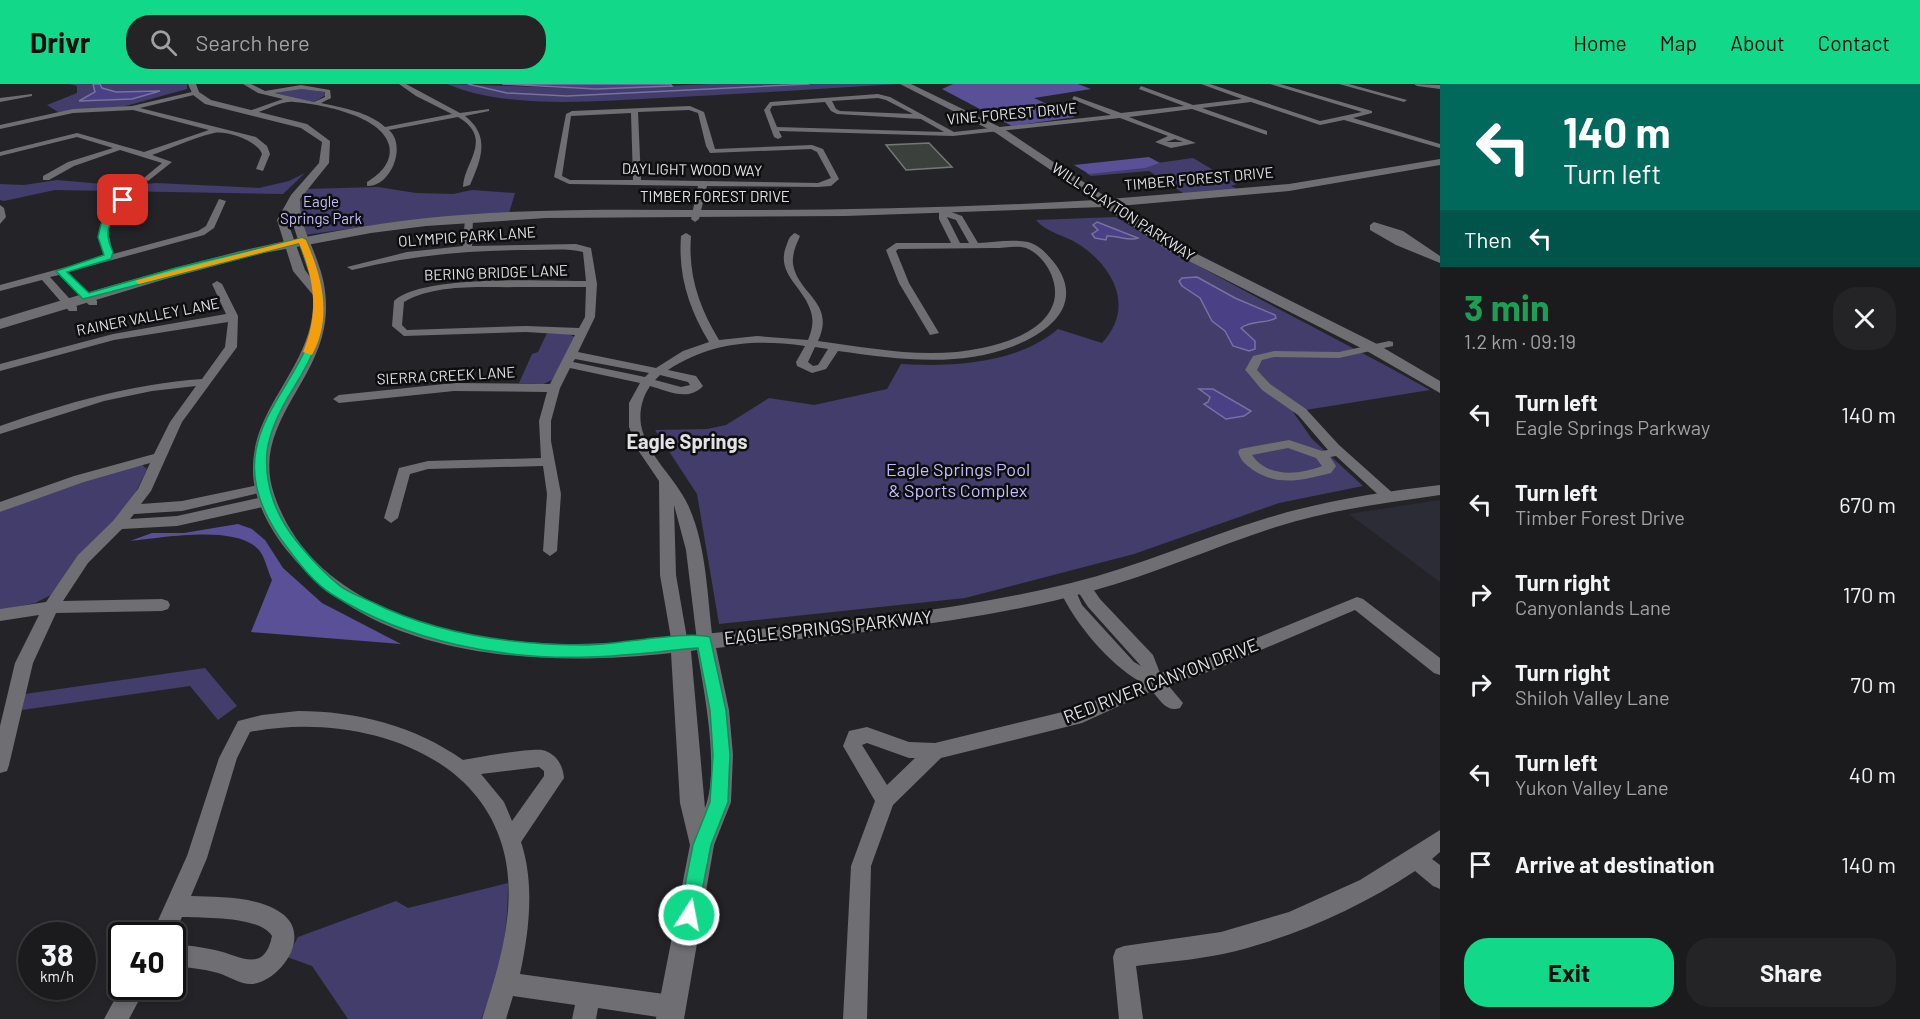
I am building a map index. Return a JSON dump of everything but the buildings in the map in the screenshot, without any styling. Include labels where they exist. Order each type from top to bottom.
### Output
[{"type":"main road","name":"WILL CLAYTON PARKWAY","points":[[904,84],[933,93]]},
{"type":"main road","name":"WILL CLAYTON PARKWAY","points":[[920,84],[1005,130],[1207,266],[1371,347],[1440,388]]},
{"type":"main road","name":"WILL CLAYTON PARKWAY","points":[[1005,130],[1120,207],[1213,257],[1440,371]]},
{"type":"main road","name":"TIMBER FOREST DRIVE","points":[[0,324],[289,246],[469,223],[696,216],[943,215],[1120,207],[1279,189],[1440,162]]},
{"type":"main road","points":[[1402,170],[1418,176]]},
{"type":"main road","name":"TIMBER FOREST DRIVE","points":[[943,215],[959,218],[1290,195],[1440,171]]},
{"type":"main road","name":"TIMBER FOREST DRIVE","points":[[0,332],[70,306]]},
{"type":"street","points":[[246,84],[262,93],[280,98],[365,117],[384,129],[392,140],[394,153],[384,173],[370,184]]},
{"type":"street","points":[[402,84],[460,115],[476,133],[481,150],[479,161],[466,185]]},
{"type":"street","points":[[1204,84],[1320,123],[1370,112],[1273,84]]},
{"type":"street","points":[[1342,84],[1404,100]]},
{"type":"street","points":[[1417,84],[1438,88]]},
{"type":"street","points":[[262,93],[301,87],[328,91],[328,98],[314,104]]},
{"type":"street","points":[[1141,88],[1264,133]]},
{"type":"street","points":[[2,124],[13,118],[20,122],[72,111],[133,108],[194,89],[208,102],[304,126],[326,141],[329,152],[326,163],[295,197],[282,220],[289,246],[304,280],[316,292]]},
{"type":"street","points":[[0,100],[30,95]]},
{"type":"street","points":[[637,183],[630,108],[697,109],[701,112],[710,148],[716,152],[782,147],[767,110],[770,104],[826,99],[882,96],[953,134]]},
{"type":"street","points":[[244,112],[280,98]]},
{"type":"street","points":[[1074,98],[1173,137]]},
{"type":"street","points":[[244,112],[289,99]]},
{"type":"street","points":[[826,99],[836,112],[885,117],[925,117]]},
{"type":"street","name":"VINE FOREST DRIVE","points":[[775,129],[953,134],[1120,117],[1251,100]]},
{"type":"street","points":[[133,108],[243,136],[259,143],[266,154],[260,169]]},
{"type":"street","name":"DAYLIGHT WOOD WAY","points":[[630,108],[578,111],[568,115],[558,177],[569,182],[703,184],[828,184],[835,179],[815,148],[782,147]]},
{"type":"street","points":[[384,129],[487,110]]},
{"type":"street","points":[[1346,118],[1440,146]]},
{"type":"street","points":[[143,155],[215,130]]},
{"type":"street","points":[[0,154],[70,135],[82,136],[117,149],[168,162],[148,179]]},
{"type":"street","points":[[46,178],[71,164],[117,149]]},
{"type":"street","points":[[696,216],[703,184]]},
{"type":"street","name":"EAGLE SPRINGS PARKWAY","points":[[295,197],[293,211],[315,271],[320,313],[316,333],[302,365],[273,413],[266,430],[262,450],[265,494],[278,528],[293,547],[336,591],[396,621],[422,630],[517,648],[562,651],[622,650],[929,617],[1075,589],[1274,522],[1439,490]]},
{"type":"street","points":[[108,257],[109,252],[102,237],[105,224],[123,200]]},
{"type":"street","points":[[0,288],[210,228],[222,201]]},
{"type":"street","points":[[0,208],[2,217],[0,221]]},
{"type":"street","points":[[943,215],[956,244]]},
{"type":"street","points":[[959,218],[974,244]]},
{"type":"street","points":[[467,250],[469,223]]},
{"type":"street","points":[[1429,254],[1398,243],[1373,228],[1374,225],[1384,225],[1398,232],[1440,260]]},
{"type":"street","points":[[686,236],[685,270],[689,292],[705,327],[716,344]]},
{"type":"street","points":[[795,236],[789,247],[787,261],[793,279],[816,315],[817,329],[801,362],[807,368],[812,369],[826,365],[835,347]]},
{"type":"street","points":[[507,984],[590,995],[670,1013],[702,845],[719,802],[722,755],[718,710],[705,641],[689,527],[681,504],[636,431],[633,416],[636,402],[648,380],[679,357],[716,344],[771,339],[888,356],[942,357],[975,353],[1027,338],[1051,321],[1060,308],[1063,290],[1043,255],[1027,246],[901,244],[891,250],[895,267],[907,291],[934,333]]},
{"type":"street","name":"OLYMPIC PARK LANE","points":[[352,267],[382,259],[467,250],[539,247],[585,249],[590,253],[592,285]]},
{"type":"street","points":[[61,271],[90,300]]},
{"type":"street","points":[[44,276],[70,306]]},
{"type":"street","points":[[0,765],[24,663],[51,607],[83,560],[118,524],[144,491],[176,422],[231,347],[235,334],[233,316],[217,284]]},
{"type":"street","points":[[550,551],[554,494],[548,462],[545,421],[554,388],[590,317],[592,285]]},
{"type":"street","name":"BERING BRIDGE LANE","points":[[584,332],[526,329],[412,334],[399,330],[399,301],[402,297],[416,291],[463,287],[592,285]]},
{"type":"street","name":"RAINER VALLEY LANE","points":[[0,368],[113,337],[233,316]]},
{"type":"street","points":[[1389,344],[1339,355],[1274,354],[1257,358],[1251,370],[1266,387],[1302,412],[1338,452],[1390,498]]},
{"type":"street","points":[[569,360],[658,371],[692,379],[697,386],[685,392],[569,360]]},
{"type":"street","points":[[0,430],[105,396],[144,388],[205,382]]},
{"type":"street","name":"SIERRA CREEK LANE","points":[[339,399],[454,387],[554,388]]},
{"type":"street","points":[[1322,455],[1329,466],[1326,471],[1280,479],[1271,477],[1247,459],[1245,452],[1289,444],[1322,455],[1338,452]]},
{"type":"street","points":[[0,507],[77,477],[160,457]]},
{"type":"street","points":[[391,518],[400,494],[404,471],[428,465],[548,462]]},
{"type":"street","points":[[666,480],[668,575],[680,644],[692,803],[702,845]]},
{"type":"street","points":[[131,509],[182,506],[265,494]]},
{"type":"street","points":[[118,524],[177,521],[265,494]]},
{"type":"street","points":[[1075,589],[1076,608],[1128,667],[1155,682],[1174,703]]},
{"type":"street","name":"RED RIVER CANYON DRIVE","points":[[885,800],[852,746],[856,737],[867,735],[909,750],[935,751],[1082,715],[1155,682],[1208,665],[1357,603],[1440,668]]},
{"type":"street","points":[[0,615],[51,607],[162,605]]},
{"type":"street","points":[[169,922],[213,814],[228,758],[244,726],[278,718],[328,717],[360,723],[404,736],[435,750],[465,768],[486,790],[511,840],[517,870],[520,906],[507,984],[494,1019]]},
{"type":"street","points":[[855,1019],[861,866],[885,800],[935,751]]},
{"type":"street","points":[[465,768],[541,758],[554,769],[554,778],[511,840]]},
{"type":"street","points":[[1131,1019],[1125,957],[1243,937],[1338,904],[1374,886],[1417,859],[1440,840]]},
{"type":"street","points":[[1417,859],[1440,879]]},
{"type":"street","points":[[177,906],[242,909],[270,918],[283,935],[283,945],[267,965],[253,973],[221,963],[186,957]]},
{"type":"street","points":[[584,1019],[590,995]]},
{"type":"street","points":[[116,1019],[127,1000]]},
{"type":"shaded area","points":[[93,84],[100,84],[102,88],[116,92],[160,91],[132,99],[79,101],[95,92]]},
{"type":"shaded area","points":[[502,84],[670,84],[672,86],[596,89]]},
{"type":"shaded area","points":[[953,84],[1078,84],[1091,89],[1034,98],[1075,117],[1012,126],[942,89]]},
{"type":"shaded area","points":[[1149,157],[1160,163],[1145,168],[1089,174],[1074,165]]},
{"type":"shaded area","points":[[1097,222],[1138,238],[1107,236],[1106,240],[1095,238],[1092,234],[1098,230],[1093,225]]},
{"type":"shaded area","points":[[1197,277],[1235,298],[1275,315],[1276,318],[1272,320],[1241,328],[1255,341],[1255,349],[1249,351],[1233,346],[1225,331],[1212,321],[1200,298],[1182,286],[1179,281],[1182,278]]},
{"type":"shaded area","points":[[1199,389],[1213,389],[1251,411],[1244,416],[1226,419],[1204,404],[1210,397]]},
{"type":"shaded area","points":[[1440,500],[1440,582],[1349,514]]},
{"type":"shaded area","points":[[238,524],[252,529],[265,540],[283,568],[322,603],[401,644],[251,632],[272,580],[259,550],[248,542],[234,537],[217,535],[130,541],[152,533],[184,533]]},
{"type":"green space","points":[[69,84],[187,84],[187,89],[122,107],[58,112],[47,105],[77,93],[77,86]]},
{"type":"green space","points":[[447,84],[596,89],[711,84],[898,84],[609,101],[552,102],[497,98]]},
{"type":"green space","points":[[295,88],[324,92],[326,95],[314,102],[270,94]]},
{"type":"green space","points":[[1193,158],[1237,184],[1231,186],[1239,190],[1186,195],[1149,171],[1091,176],[1086,173]]},
{"type":"green space","points":[[305,173],[283,194],[55,190],[0,200],[0,184],[24,185],[57,180],[126,186],[156,183],[259,188],[289,181]]},
{"type":"green space","name":"Eagle Springs Park","points":[[378,187],[416,193],[453,194],[472,190],[515,193],[509,213],[382,224],[305,235],[298,206],[306,189]]},
{"type":"green space","name":"Eagle Springs Pool & Sports Complex","points":[[1116,217],[1193,263],[1430,390],[1293,412],[1312,439],[1363,486],[1279,503],[1134,554],[965,598],[719,624],[697,494],[655,430],[707,429],[726,425],[769,398],[814,405],[887,389],[901,364],[941,365],[983,361],[1023,350],[1042,341],[1058,329],[1102,343],[1112,330],[1119,303],[1111,277],[1092,254],[1080,245],[1045,228],[1036,220]]},
{"type":"green space","points":[[547,333],[569,334],[576,338],[552,380],[543,384],[519,383],[532,354],[538,352]]},
{"type":"green space","points":[[142,465],[147,469],[132,500],[51,595],[35,603],[0,610],[0,512],[75,482]]},
{"type":"green space","points":[[205,668],[237,706],[218,720],[190,686],[22,710],[25,694]]},
{"type":"green space","points":[[508,883],[507,918],[502,952],[494,986],[481,1019],[348,1019],[312,966],[287,957],[298,937],[396,901],[408,908]]},
{"type":"waterway","points":[[468,84],[507,93],[567,96],[809,84]]},
{"type":"slow traffic","points":[[139,281],[302,240],[315,271],[320,313],[309,352]]},
{"type":"district","name":"Eagle Springs","points":[[687,442]]},
{"type":"route","points":[[123,200],[105,224],[102,237],[109,252],[108,257],[61,271],[87,297],[156,276],[302,240],[315,271],[320,313],[310,350],[273,413],[266,430],[261,469],[263,488],[278,528],[310,567],[336,591],[396,621],[431,633],[517,648],[573,652],[622,650],[705,641],[718,710],[722,755],[719,802],[702,845],[689,915]]}]
